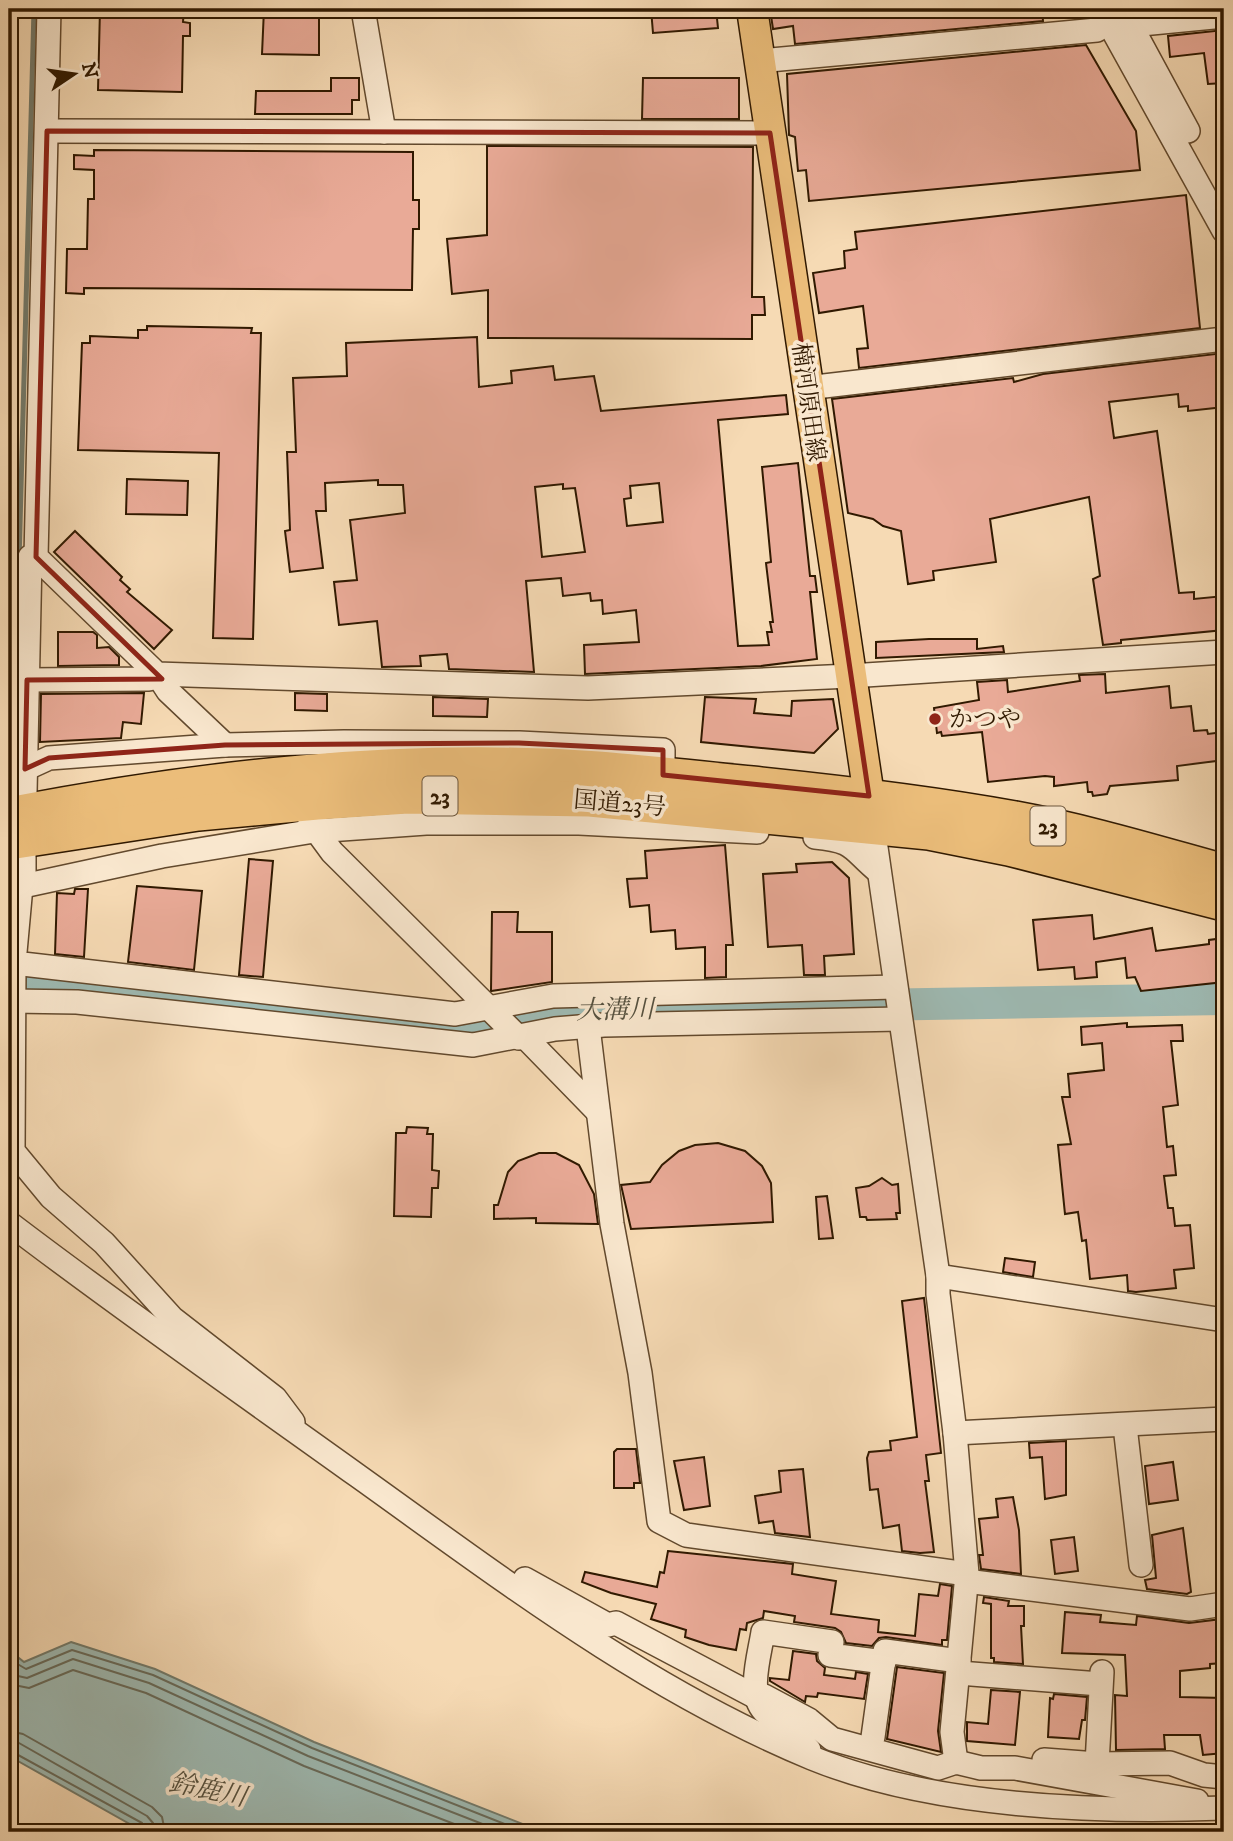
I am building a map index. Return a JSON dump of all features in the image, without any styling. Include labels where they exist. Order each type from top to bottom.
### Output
[{"type":"highway","name":"国道23号","points":[[17,804],[339,771],[467,766],[596,769],[663,775],[871,810],[929,832],[1009,848],[1224,903]]},
{"type":"highway","name":"国道23号","points":[[17,847],[198,813],[407,796],[590,799],[871,810],[1015,819],[1087,834],[1224,872]]},
{"type":"main road","name":"楠河原田線","points":[[752,9],[871,810]]},
{"type":"street","points":[[36,557],[49,9]]},
{"type":"street","points":[[363,9],[384,132]]},
{"type":"street","points":[[1085,9],[1099,19],[1209,200],[1224,231]]},
{"type":"street","points":[[1209,200],[1199,152],[1127,17],[1224,16]]},
{"type":"street","points":[[760,61],[1099,19]]},
{"type":"street","points":[[47,131],[770,132]]},
{"type":"street","points":[[807,388],[1224,339]]},
{"type":"street","points":[[17,804],[25,769],[30,557],[36,557],[157,674],[168,691],[225,745]]},
{"type":"street","points":[[27,680],[149,679],[157,674],[588,688],[850,676],[1224,652]]},
{"type":"street","points":[[25,769],[49,758],[225,745],[304,751],[519,744],[663,750],[663,775]]},
{"type":"street","points":[[871,810],[899,1017],[939,1276],[938,1294],[955,1433],[966,1578],[951,1731],[956,1762]]},
{"type":"street","points":[[18,887],[311,823],[579,823],[695,827],[843,840],[854,846],[861,857],[879,872]]},
{"type":"street","points":[[311,823],[491,1008],[598,1112]]},
{"type":"street","points":[[17,847],[18,887],[12,999],[13,1151],[51,1197],[104,1243],[172,1318],[275,1398],[285,1408],[299,1434]]},
{"type":"street","points":[[14,965],[456,1014],[591,994],[895,989]]},
{"type":"street","points":[[12,999],[77,1002],[457,1044],[588,1027],[899,1017]]},
{"type":"street","points":[[588,1027],[612,1224],[640,1373],[659,1521],[686,1535],[966,1578],[1190,1609],[1224,1604]]},
{"type":"street","points":[[9,1223],[460,1550],[634,1664],[723,1715],[815,1759],[894,1783],[952,1795],[1134,1810],[1224,1808]]},
{"type":"street","points":[[939,1276],[1224,1320]]},
{"type":"street","points":[[955,1433],[1224,1419]]},
{"type":"street","points":[[1125,1426],[1141,1565]]},
{"type":"street","points":[[460,1550],[508,1569],[608,1625],[616,1623],[756,1697],[763,1710],[790,1730],[815,1759]]},
{"type":"street","points":[[756,1697],[763,1632],[832,1642],[830,1655],[884,1662]]},
{"type":"street","points":[[873,1737],[885,1651],[959,1667],[1101,1677],[1097,1763]]},
{"type":"street","points":[[756,1697],[764,1696],[786,1707],[832,1739],[937,1768],[956,1762],[981,1768],[1015,1768],[1175,1796],[1224,1808]]},
{"type":"street","points":[[1015,1768],[1034,1759],[1097,1763],[1170,1763],[1204,1775],[1224,1777]]},
{"type":"path","points":[[9,532],[16,539]]},
{"type":"highlighted area","points":[[47,131],[770,133],[869,796],[663,775],[663,750],[519,743],[225,745],[49,758],[25,769],[27,680],[162,679],[36,557]]},
{"type":"water","name":"鈴鹿川","points":[[71,1642],[155,1669],[314,1742],[543,1832],[144,1832],[9,1756],[9,1650],[24,1662]]},
{"type":"building","points":[[100,9],[184,9],[183,22],[190,23],[190,36],[183,36],[182,92],[98,90]]},
{"type":"building","points":[[264,9],[319,9],[319,55],[262,54]]},
{"type":"building","points":[[651,9],[716,9],[718,28],[653,33]]},
{"type":"building","points":[[770,9],[1042,9],[1043,21],[795,44],[793,26],[773,29]]},
{"type":"building","points":[[1224,30],[1224,83],[1208,84],[1204,53],[1170,57],[1168,36]]},
{"type":"building","points":[[1086,45],[1136,131],[1140,170],[809,201],[806,170],[798,171],[795,137],[789,135],[787,74]]},
{"type":"building","points":[[331,78],[359,78],[359,100],[352,100],[352,114],[255,114],[256,91],[331,91]]},
{"type":"building","points":[[643,78],[739,78],[739,119],[642,119]]},
{"type":"building","points":[[487,146],[753,147],[752,297],[764,297],[765,315],[752,315],[752,339],[488,338],[488,290],[452,294],[447,239],[487,235]]},
{"type":"building","points":[[94,150],[413,152],[413,200],[419,200],[419,229],[413,229],[412,290],[84,288],[84,294],[66,293],[67,249],[87,249],[88,199],[94,199],[94,170],[74,169],[74,155],[94,156]]},
{"type":"building","points":[[1186,195],[1200,328],[859,368],[857,349],[868,348],[863,306],[819,313],[813,273],[845,268],[844,251],[857,249],[855,232]]},
{"type":"building","points":[[147,326],[252,328],[251,333],[261,333],[253,639],[213,638],[219,453],[78,450],[82,343],[90,343],[90,336],[138,338],[138,330],[147,330]]},
{"type":"building","points":[[477,337],[479,387],[512,383],[511,371],[553,366],[555,380],[594,376],[601,411],[786,395],[788,414],[718,420],[738,646],[769,645],[767,632],[772,632],[766,563],[771,562],[762,467],[798,463],[810,576],[815,576],[817,592],[810,592],[817,659],[761,666],[585,674],[584,645],[639,642],[636,610],[603,614],[602,600],[591,601],[590,593],[563,596],[561,578],[526,581],[534,672],[449,669],[447,654],[420,656],[421,666],[382,667],[377,621],[339,625],[334,582],[357,580],[350,520],[405,513],[403,485],[378,485],[378,480],[325,483],[326,511],[316,511],[323,568],[290,572],[285,531],[290,530],[287,452],[296,452],[293,378],[347,376],[346,343]],"holes":[[[659,483],[663,522],[627,526],[624,499],[631,498],[630,486]],[[563,484],[563,489],[575,488],[585,552],[542,557],[535,487]]]},
{"type":"building","points":[[1224,353],[1224,407],[1188,411],[1188,406],[1179,407],[1178,394],[1109,402],[1114,438],[1157,431],[1179,593],[1194,592],[1194,599],[1224,596],[1224,630],[1121,640],[1121,643],[1103,645],[1093,579],[1100,576],[1089,497],[990,519],[996,562],[933,571],[934,580],[908,584],[901,531],[883,526],[873,519],[848,513],[832,399],[1013,378],[1014,382],[1043,374]]},
{"type":"building","points":[[127,479],[188,481],[187,515],[126,514]]},
{"type":"building","points":[[75,531],[122,577],[120,580],[130,589],[127,592],[172,630],[154,649],[54,552]]},
{"type":"building","points":[[58,632],[93,632],[97,635],[97,648],[109,647],[119,657],[119,665],[58,666]]},
{"type":"building","points":[[977,639],[977,649],[1003,646],[1004,652],[876,658],[876,642]]},
{"type":"building","points":[[1105,674],[1106,693],[1169,686],[1171,708],[1191,706],[1194,731],[1207,730],[1208,734],[1224,732],[1224,760],[1177,766],[1178,780],[1110,786],[1107,794],[1093,796],[1092,792],[1088,792],[1087,782],[1054,786],[1054,777],[988,782],[982,732],[942,736],[941,732],[937,733],[934,708],[979,700],[977,682],[1007,680],[1008,692],[1080,681],[1079,675]]},
{"type":"building","points":[[144,693],[141,724],[123,722],[121,738],[40,742],[41,694]]},
{"type":"building","points":[[295,693],[327,694],[327,711],[295,710]]},
{"type":"building","points":[[433,697],[488,699],[487,717],[433,716]]},
{"type":"building","points":[[705,697],[756,699],[754,713],[791,716],[792,701],[833,699],[838,729],[814,753],[701,742]]},
{"type":"building","points":[[725,845],[733,945],[726,945],[726,977],[705,978],[705,947],[676,949],[675,930],[651,932],[649,905],[630,907],[627,879],[647,878],[645,851]]},
{"type":"building","points":[[249,859],[273,861],[263,977],[239,975]]},
{"type":"building","points":[[832,862],[849,878],[854,954],[824,956],[825,975],[804,975],[802,945],[768,947],[763,874],[797,872],[796,864]]},
{"type":"building","points":[[137,886],[202,891],[194,970],[128,962]]},
{"type":"building","points":[[75,889],[88,889],[84,957],[55,954],[57,893],[74,894]]},
{"type":"building","points":[[492,912],[518,912],[517,932],[552,932],[552,982],[491,991]]},
{"type":"building","points":[[1092,915],[1094,939],[1152,928],[1156,951],[1209,944],[1209,940],[1224,938],[1224,982],[1141,991],[1135,977],[1127,978],[1125,958],[1096,962],[1097,977],[1075,979],[1074,967],[1038,970],[1033,920]]},
{"type":"building","points":[[1127,1023],[1127,1027],[1182,1025],[1183,1041],[1171,1041],[1178,1105],[1163,1107],[1167,1147],[1173,1146],[1176,1175],[1164,1176],[1168,1208],[1173,1208],[1175,1226],[1190,1225],[1194,1268],[1174,1270],[1176,1288],[1136,1292],[1128,1291],[1127,1275],[1090,1279],[1086,1240],[1082,1241],[1078,1212],[1065,1214],[1058,1145],[1071,1144],[1062,1097],[1070,1097],[1068,1074],[1104,1070],[1102,1043],[1082,1045],[1081,1027]]},
{"type":"building","points":[[407,1127],[428,1128],[427,1134],[433,1134],[432,1170],[439,1171],[438,1188],[432,1188],[431,1217],[394,1216],[396,1133],[406,1133]]},
{"type":"building","points":[[718,1143],[745,1151],[762,1166],[771,1183],[773,1222],[631,1229],[621,1185],[650,1182],[662,1165],[679,1151],[695,1145]]},
{"type":"building","points":[[539,1153],[556,1153],[579,1165],[594,1194],[598,1224],[536,1223],[536,1218],[494,1219],[494,1205],[498,1205],[508,1172],[518,1161]]},
{"type":"building","points":[[882,1178],[892,1185],[898,1184],[900,1213],[896,1213],[897,1219],[867,1220],[866,1217],[860,1217],[856,1188],[869,1186]]},
{"type":"building","points":[[827,1196],[833,1238],[819,1239],[816,1197]]},
{"type":"building","points":[[1005,1258],[1035,1262],[1033,1277],[1003,1272]]},
{"type":"building","points":[[924,1298],[941,1453],[926,1455],[929,1481],[925,1481],[934,1552],[920,1553],[902,1551],[899,1525],[883,1528],[878,1489],[870,1490],[867,1458],[869,1452],[891,1450],[890,1441],[917,1437],[902,1301]]},
{"type":"building","points":[[1066,1441],[1066,1495],[1045,1499],[1042,1457],[1030,1458],[1029,1443]]},
{"type":"building","points":[[617,1449],[636,1449],[640,1483],[634,1483],[634,1488],[614,1488],[614,1452]]},
{"type":"building","points":[[704,1457],[710,1506],[684,1510],[674,1461]]},
{"type":"building","points":[[1173,1462],[1178,1500],[1149,1504],[1145,1466]]},
{"type":"building","points":[[803,1469],[810,1537],[775,1533],[773,1521],[759,1523],[755,1496],[781,1492],[779,1471]]},
{"type":"building","points":[[1013,1497],[1019,1530],[1021,1574],[981,1569],[979,1555],[983,1555],[979,1519],[998,1517],[996,1499]]},
{"type":"building","points":[[1183,1528],[1191,1592],[1187,1594],[1147,1589],[1145,1580],[1156,1578],[1152,1535]]},
{"type":"building","points":[[1074,1537],[1078,1571],[1055,1574],[1051,1540]]},
{"type":"building","points":[[668,1551],[793,1564],[792,1574],[836,1581],[831,1614],[879,1620],[878,1632],[915,1636],[919,1594],[938,1596],[940,1584],[952,1586],[947,1640],[942,1640],[942,1645],[886,1637],[879,1638],[872,1646],[846,1643],[841,1632],[835,1628],[794,1622],[795,1616],[764,1611],[763,1618],[747,1623],[746,1630],[740,1629],[736,1650],[685,1637],[686,1630],[651,1619],[656,1604],[611,1593],[582,1582],[585,1572],[657,1587],[660,1572],[664,1573]]},
{"type":"building","points":[[984,1597],[1009,1601],[1008,1606],[1024,1606],[1024,1626],[1021,1626],[1023,1664],[994,1662],[994,1658],[991,1658],[991,1604],[983,1603]]},
{"type":"building","points":[[1065,1612],[1101,1615],[1100,1622],[1136,1625],[1137,1616],[1189,1623],[1222,1619],[1223,1663],[1210,1664],[1210,1668],[1180,1671],[1180,1697],[1224,1698],[1224,1753],[1203,1755],[1200,1735],[1164,1735],[1165,1749],[1116,1750],[1115,1695],[1127,1696],[1125,1655],[1062,1653]]},
{"type":"building","points":[[793,1651],[816,1654],[817,1661],[825,1668],[824,1675],[855,1679],[856,1672],[868,1674],[864,1699],[818,1693],[817,1697],[806,1696],[805,1702],[770,1681],[770,1678],[789,1680]]},
{"type":"building","points":[[897,1667],[944,1673],[938,1731],[941,1752],[887,1739]]},
{"type":"building","points":[[991,1690],[1020,1692],[1015,1745],[967,1741],[967,1722],[988,1724]]},
{"type":"building","points":[[1054,1694],[1087,1697],[1085,1720],[1082,1720],[1079,1739],[1048,1737],[1050,1698],[1053,1699]]},
{"type":"waterway","points":[[19,562],[34,9]]},
{"type":"waterway","points":[[10,883],[12,855]]},
{"type":"waterway","name":"大溝川","points":[[9,979],[472,1027],[516,1015],[560,1010],[1224,999]]},
{"type":"place","name":"かつや","points":[[935,719]]}]
